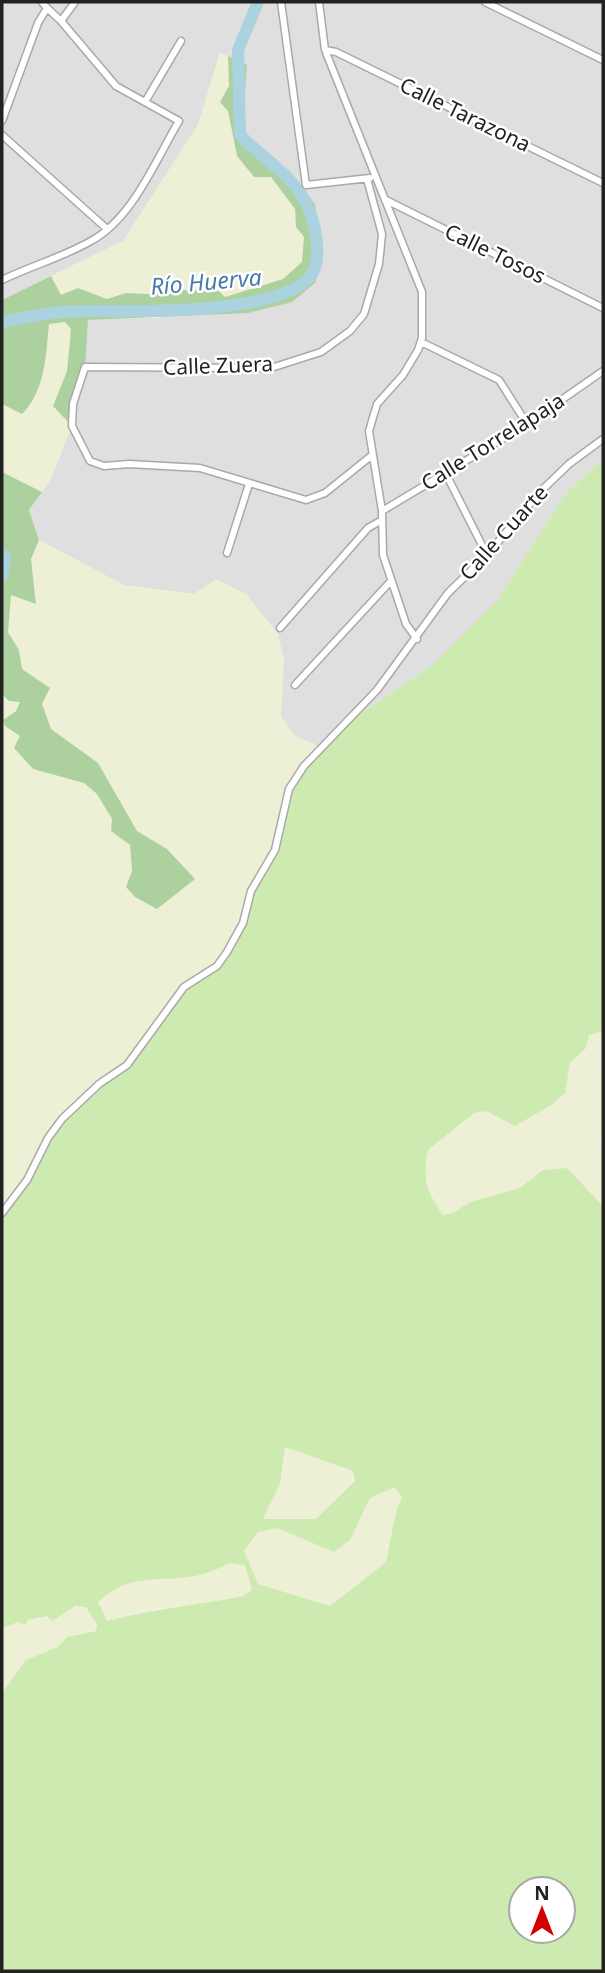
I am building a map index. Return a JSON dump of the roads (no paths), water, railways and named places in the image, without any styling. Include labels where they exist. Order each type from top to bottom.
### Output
[{"type":"street","points":[[61,21],[75,2]]},
{"type":"street","points":[[281,2],[306,185],[371,178]]},
{"type":"street","points":[[319,2],[325,50],[371,178],[386,200],[422,292],[421,342],[408,368],[374,410],[369,431],[382,511],[382,549],[390,582],[407,628],[417,639]]},
{"type":"street","points":[[485,2],[603,60]]},
{"type":"street","points":[[2,121],[44,5],[116,86],[179,121],[122,215],[107,229],[92,241],[3,276]]},
{"type":"street","points":[[145,102],[181,41]]},
{"type":"street","name":"Calle Tarazona","points":[[325,50],[336,52],[603,183]]},
{"type":"street","points":[[2,135],[107,229]]},
{"type":"street","name":"Calle Zuera","points":[[249,484],[200,468],[129,464],[104,466],[90,461],[72,426],[73,404],[85,367],[271,368],[321,352],[350,331],[363,314],[379,264],[382,234],[371,178]]},
{"type":"street","name":"Calle Tosos","points":[[386,200],[603,308]]},
{"type":"street","points":[[390,214],[395,205]]},
{"type":"street","points":[[421,342],[502,383],[527,424]]},
{"type":"street","name":"Calle Torrelapaja","points":[[382,511],[527,424],[603,371]]},
{"type":"street","name":"Calle Cuarte","points":[[2,1213],[27,1180],[48,1138],[62,1119],[99,1084],[127,1065],[184,986],[217,966],[227,952],[243,923],[251,891],[275,850],[289,789],[304,766],[377,690],[417,639],[448,593],[487,555],[559,474],[603,439]]},
{"type":"street","points":[[227,553],[249,484],[306,500],[325,493],[371,456]]},
{"type":"street","points":[[445,472],[487,555]]},
{"type":"street","points":[[280,628],[368,528],[382,520]]},
{"type":"street","points":[[295,685],[390,582]]},
{"type":"waterway","name":"Río Huerva","points":[[2,322],[71,311],[166,311],[233,305],[264,300],[289,291],[308,279],[316,262],[317,251],[308,207],[290,181],[240,135],[238,50],[258,2]]},
{"type":"waterway","name":"Río Huerva","points":[[2,554],[5,556],[2,576]]}]
